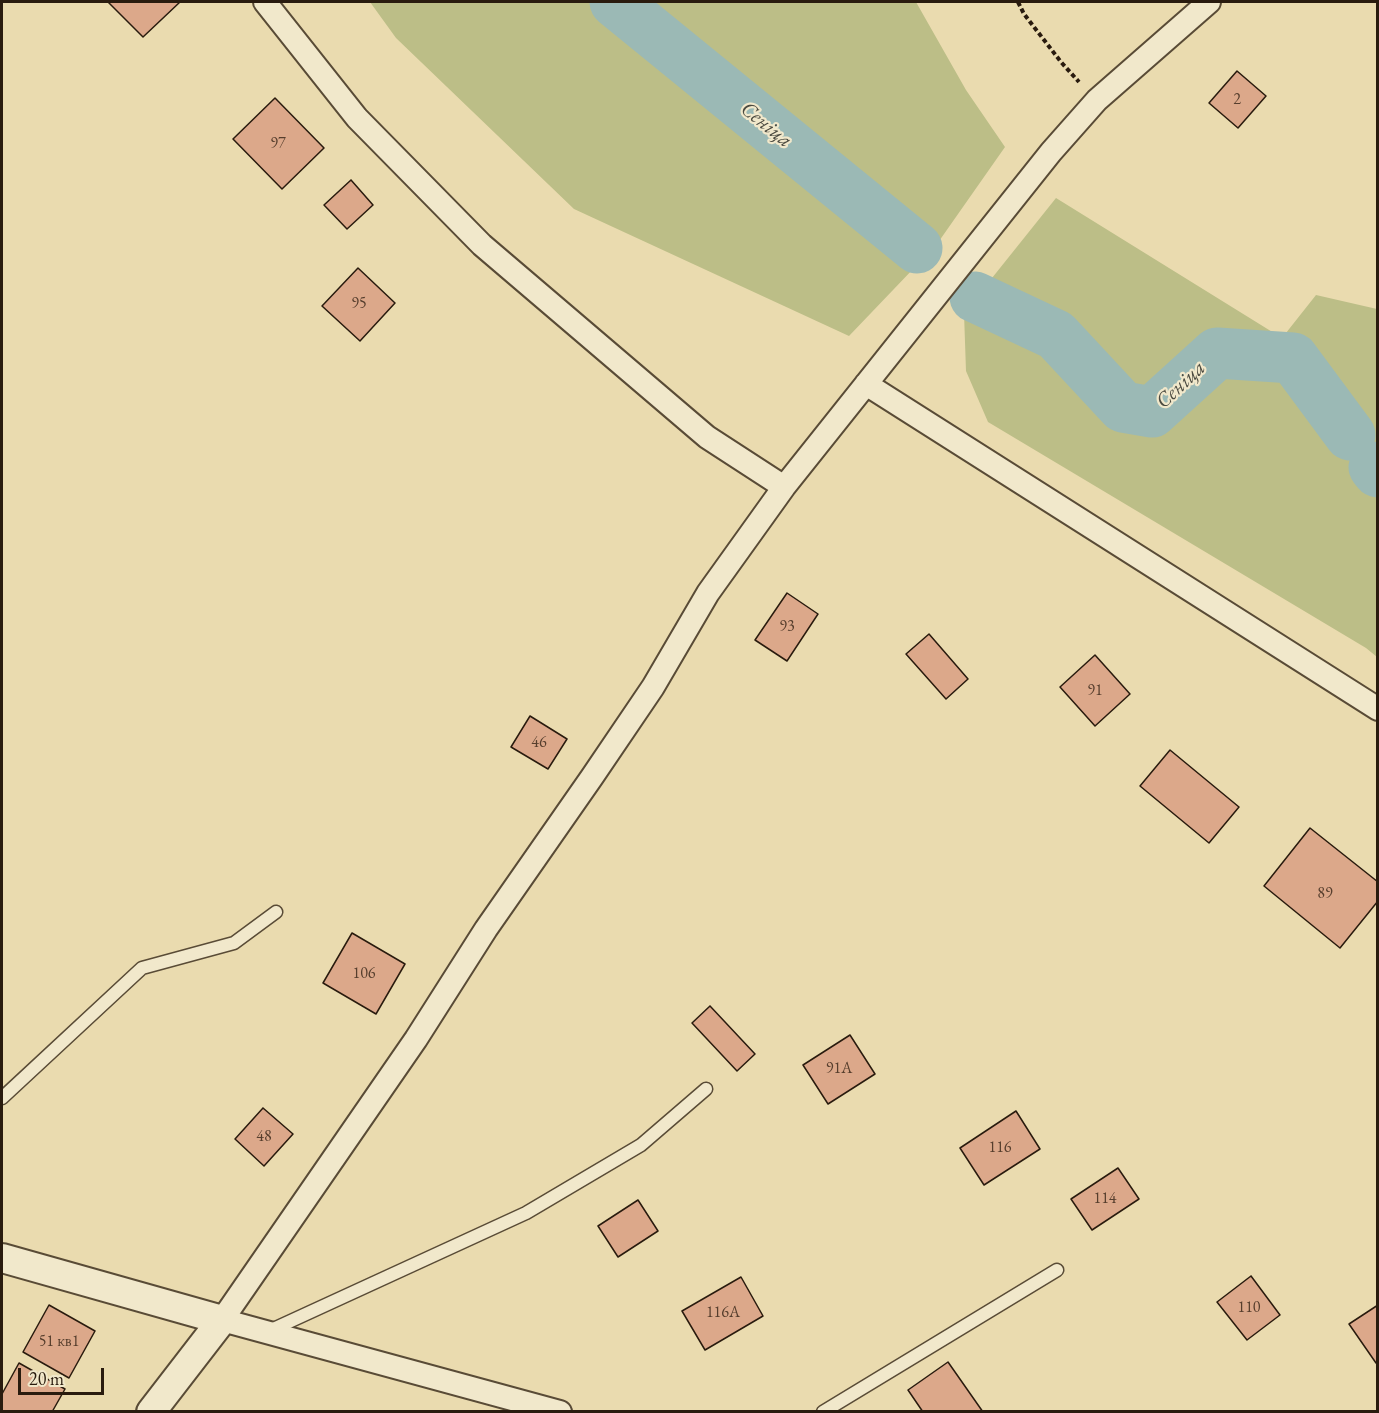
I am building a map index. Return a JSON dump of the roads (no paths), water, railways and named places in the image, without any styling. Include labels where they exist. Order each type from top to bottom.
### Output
[{"type":"street","points":[[265,2],[357,118],[482,245],[707,437],[784,487]]},
{"type":"street","points":[[152,1412],[222,1320],[416,1039],[486,929],[652,687],[708,593],[784,487],[1039,167],[1097,100],[1209,2]]},
{"type":"street","points":[[866,384],[1377,709]]},
{"type":"street","points":[[2,1258],[268,1331],[527,1407],[560,1412]]},
{"type":"lane","points":[[2,1098],[142,968],[234,943],[276,912]]},
{"type":"lane","points":[[268,1331],[526,1213],[641,1145],[706,1089]]},
{"type":"lane","points":[[823,1412],[1057,1270]]},
{"type":"waterway","name":"Сеніца","points":[[615,2],[917,248]]},
{"type":"waterway","name":"Сеніца","points":[[975,297],[1056,335],[1123,407],[1152,412],[1217,353],[1293,358],[1350,435]]},
{"type":"waterway","name":"Сеніца","points":[[1374,467],[1378,472]]}]
